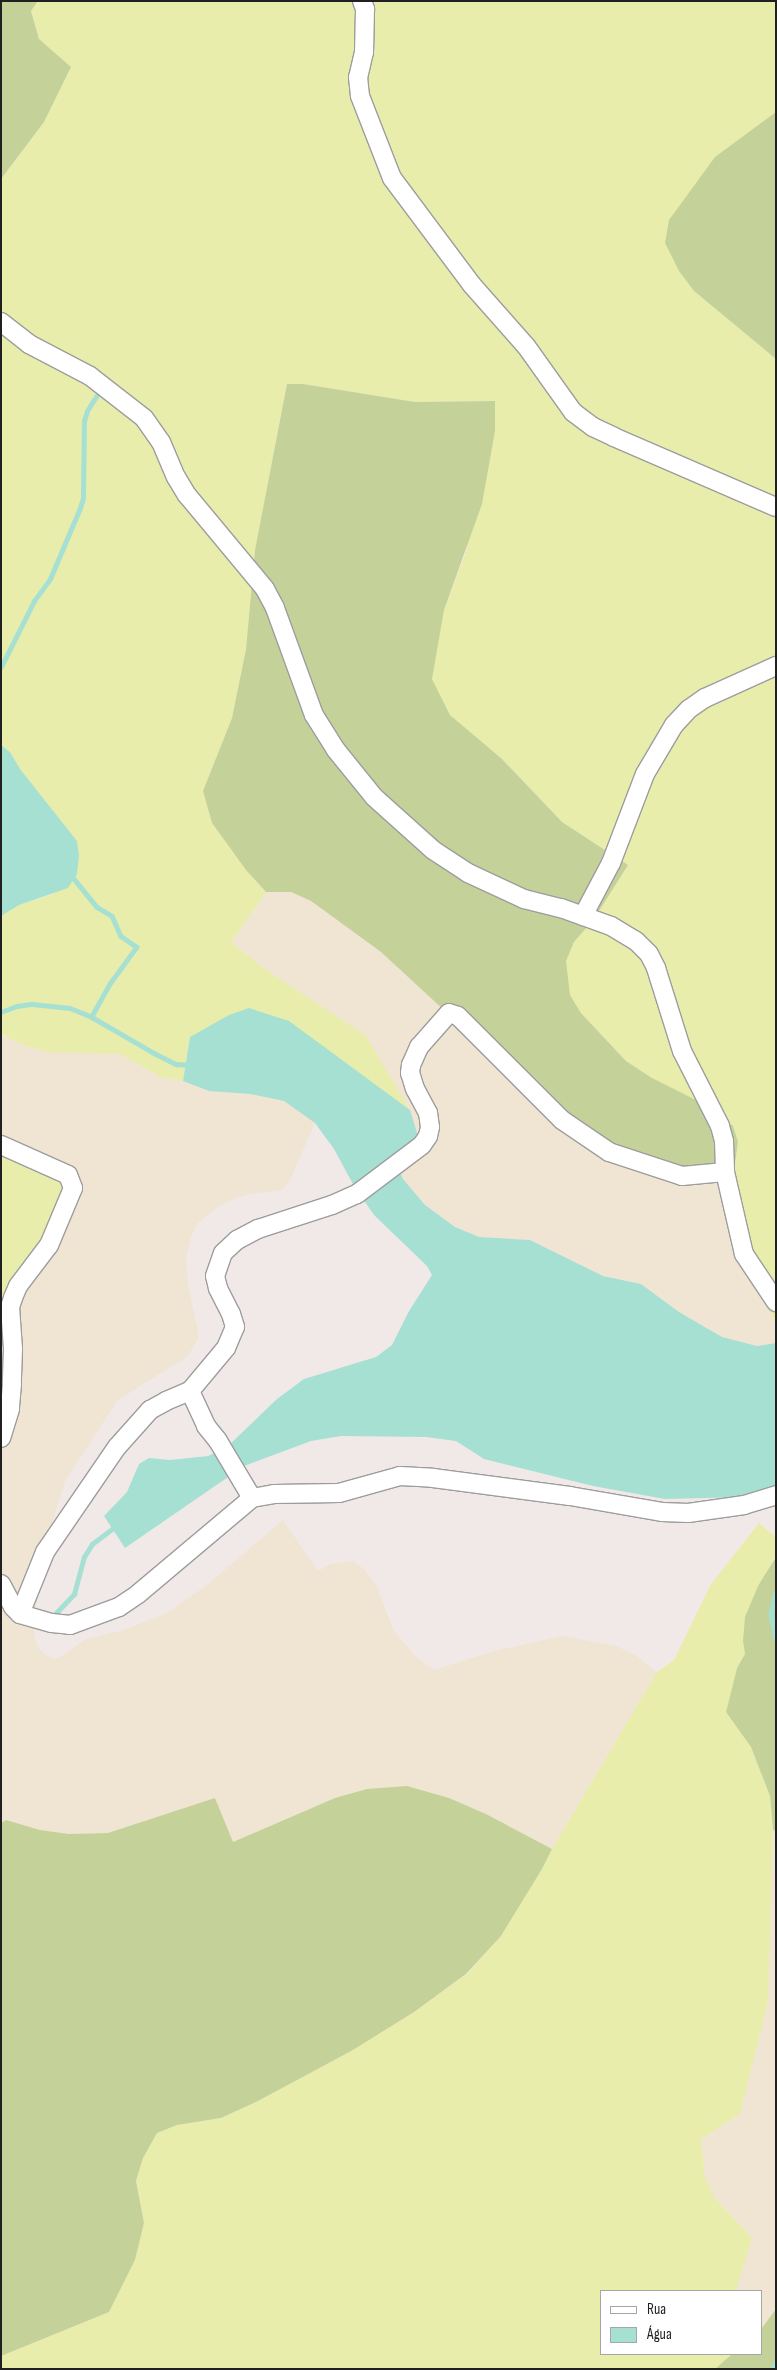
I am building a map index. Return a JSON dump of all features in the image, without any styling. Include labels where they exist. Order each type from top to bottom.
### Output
[{"type":"street","points":[[362,1],[365,9],[364,52],[358,77],[360,96],[392,178],[472,285],[526,346],[573,412],[592,427],[776,507]]},
{"type":"street","points":[[1,322],[29,344],[90,376],[144,418],[161,442],[176,477],[188,496],[265,589],[275,608],[314,715],[336,750],[374,797],[433,850],[468,873],[524,899],[561,908],[611,926],[636,941],[649,954],[656,968],[682,1051],[720,1126],[724,1141],[725,1172],[744,1254],[776,1302]]},
{"type":"street","points":[[583,916],[611,863],[645,774],[674,725],[689,709],[705,698],[776,666]]},
{"type":"street","points":[[20,1614],[45,1552],[118,1448],[150,1410],[190,1391],[226,1348],[234,1326],[231,1314],[218,1288],[216,1276],[223,1253],[237,1240],[258,1229],[332,1205],[357,1194],[422,1145],[428,1136],[430,1127],[428,1113],[415,1088],[410,1073],[411,1064],[419,1047],[450,1013],[458,1016],[562,1120],[609,1152],[682,1176],[725,1172]]},
{"type":"street","points":[[1,1145],[68,1175],[73,1188],[49,1245],[18,1286],[10,1307],[13,1349],[12,1384],[10,1409],[1,1438]]},
{"type":"street","points":[[190,1391],[206,1426],[218,1441],[252,1498]]},
{"type":"street","points":[[1,1584],[13,1607],[20,1614],[52,1623],[70,1625],[119,1608],[252,1498],[274,1494],[339,1493],[400,1476],[551,1494],[633,1508],[688,1513],[744,1506],[776,1495]]},
{"type":"shaded area","points":[[1,1],[38,1],[31,11],[39,39],[71,67],[44,122],[1,179]]},
{"type":"shaded area","points":[[38,1],[776,1],[776,112],[715,157],[694,291],[776,359],[776,1325],[750,1271],[723,1181],[734,1170],[738,1142],[626,1061],[581,1013],[570,995],[565,961],[574,942],[594,919],[628,865],[562,822],[502,759],[450,715],[431,679],[444,610],[466,552],[495,401],[415,402],[303,384],[287,384],[255,550],[246,649],[232,718],[203,791],[212,823],[246,870],[266,892],[231,942],[263,968],[365,1035],[410,1110],[376,1085],[190,1037],[183,1081],[161,1077],[120,1054],[48,1052],[23,1045],[1,1034],[1,916],[19,905],[53,894],[20,769],[10,752],[1,745],[1,179],[44,122],[71,67],[39,39],[31,11]]},
{"type":"shaded area","points":[[776,112],[776,359],[694,291],[679,271],[665,243],[669,220],[715,157]]},
{"type":"shaded area","points":[[287,384],[303,384],[415,402],[495,401],[495,431],[482,504],[444,610],[432,679],[450,715],[502,759],[562,822],[628,865],[594,919],[574,942],[566,961],[570,995],[581,1013],[626,1061],[652,1078],[714,1109],[733,1126],[738,1142],[734,1170],[723,1181],[597,1144],[537,1096],[381,952],[311,901],[291,892],[266,892],[246,870],[212,823],[203,791],[232,718],[246,649],[255,550]]},
{"type":"shaded area","points":[[267,890],[291,892],[311,901],[381,952],[537,1096],[723,1181],[750,1271],[776,1325],[776,1343],[758,1346],[722,1337],[679,1312],[641,1284],[603,1276],[530,1240],[479,1237],[455,1227],[425,1205],[403,1179],[396,1163],[263,968],[231,942]]},
{"type":"shaded area","points":[[1,1034],[4,1037],[95,1052],[120,1054],[161,1077],[183,1081],[209,1091],[250,1094],[284,1101],[315,1123],[290,1180],[282,1190],[249,1194],[233,1199],[215,1209],[198,1223],[191,1237],[186,1259],[188,1284],[199,1337],[188,1356],[118,1400],[65,1481],[41,1560],[34,1634],[37,1645],[43,1653],[54,1659],[62,1656],[86,1639],[124,1630],[167,1613],[207,1585],[283,1520],[318,1571],[330,1564],[353,1561],[364,1569],[376,1585],[393,1629],[414,1655],[434,1670],[494,1651],[563,1636],[616,1646],[635,1655],[657,1672],[552,1849],[486,1814],[449,1798],[335,1798],[233,1842],[155,1819],[109,1833],[69,1834],[40,1830],[6,1820],[1,1823],[1,1319],[6,1319],[1,1146]]},
{"type":"shaded area","points":[[1,1146],[40,1164],[77,1193],[6,1319],[1,1319]]},
{"type":"shaded area","points":[[759,1523],[776,1537],[776,1557],[773,1559],[743,1641],[745,1654],[737,1668],[726,1712],[751,1747],[770,1796],[773,1830],[768,2002],[740,2114],[701,2139],[705,2177],[714,2197],[751,2237],[750,2244],[736,2290],[600,2290],[600,2355],[731,2355],[715,2369],[1,2369],[1,2356],[109,2312],[135,2260],[144,2223],[136,2181],[143,2158],[157,2133],[177,2125],[221,2118],[258,2101],[353,2050],[414,2012],[467,1974],[501,1936],[657,1672],[674,1660],[711,1584]]},
{"type":"shaded area","points":[[776,1557],[776,1831],[773,1830],[770,1796],[751,1747],[726,1712],[737,1668],[745,1654],[743,1641],[745,1617],[758,1586]]},
{"type":"shaded area","points":[[407,1786],[449,1798],[486,1814],[552,1849],[501,1936],[466,1974],[414,2012],[353,2050],[258,2101],[221,2118],[177,2125],[157,2133],[143,2158],[136,2181],[144,2223],[135,2260],[109,2312],[1,2356],[1,1823],[6,1820],[40,1830],[69,1834],[108,1833],[215,1798],[233,1842],[335,1798],[367,1789]]},
{"type":"shaded area","points":[[773,1830],[776,1831],[776,2309],[762,2328],[762,2290],[736,2290],[751,2237],[714,2197],[705,2177],[701,2139],[740,2114],[768,2002]]},
{"type":"shaded area","points":[[776,2309],[776,2369],[715,2369],[731,2355],[762,2355],[762,2328]]},
{"type":"water","points":[[1,745],[10,752],[20,769],[77,841],[79,856],[77,874],[68,888],[19,905],[1,916]]},
{"type":"water","points":[[249,1008],[289,1021],[410,1110],[418,1136],[396,1163],[403,1179],[425,1205],[455,1227],[479,1237],[530,1240],[603,1276],[641,1284],[679,1312],[722,1337],[757,1346],[776,1343],[776,1488],[745,1497],[665,1499],[593,1486],[484,1459],[456,1441],[426,1437],[341,1436],[311,1441],[244,1466],[125,1548],[104,1516],[127,1492],[139,1464],[149,1458],[170,1460],[208,1456],[227,1447],[277,1399],[304,1379],[376,1357],[392,1345],[409,1311],[432,1275],[427,1266],[374,1215],[354,1186],[334,1149],[315,1123],[284,1101],[250,1094],[209,1091],[183,1081],[190,1037],[229,1015]]},
{"type":"waterway","points":[[1,667],[34,601],[50,579],[80,508],[83,498],[84,421],[87,411],[97,395]]},
{"type":"waterway","points":[[71,875],[97,907],[112,916],[121,936],[137,947],[110,984],[92,1017]]},
{"type":"waterway","points":[[1,1012],[17,1006],[32,1004],[70,1008],[92,1017],[176,1064],[190,1065]]},
{"type":"waterway","points":[[52,1617],[74,1594],[84,1557],[92,1544],[117,1525]]},
{"type":"waterway","points":[[776,1593],[771,1614],[776,1638]]},
{"type":"waterway","points":[[772,2369],[776,2362]]}]
